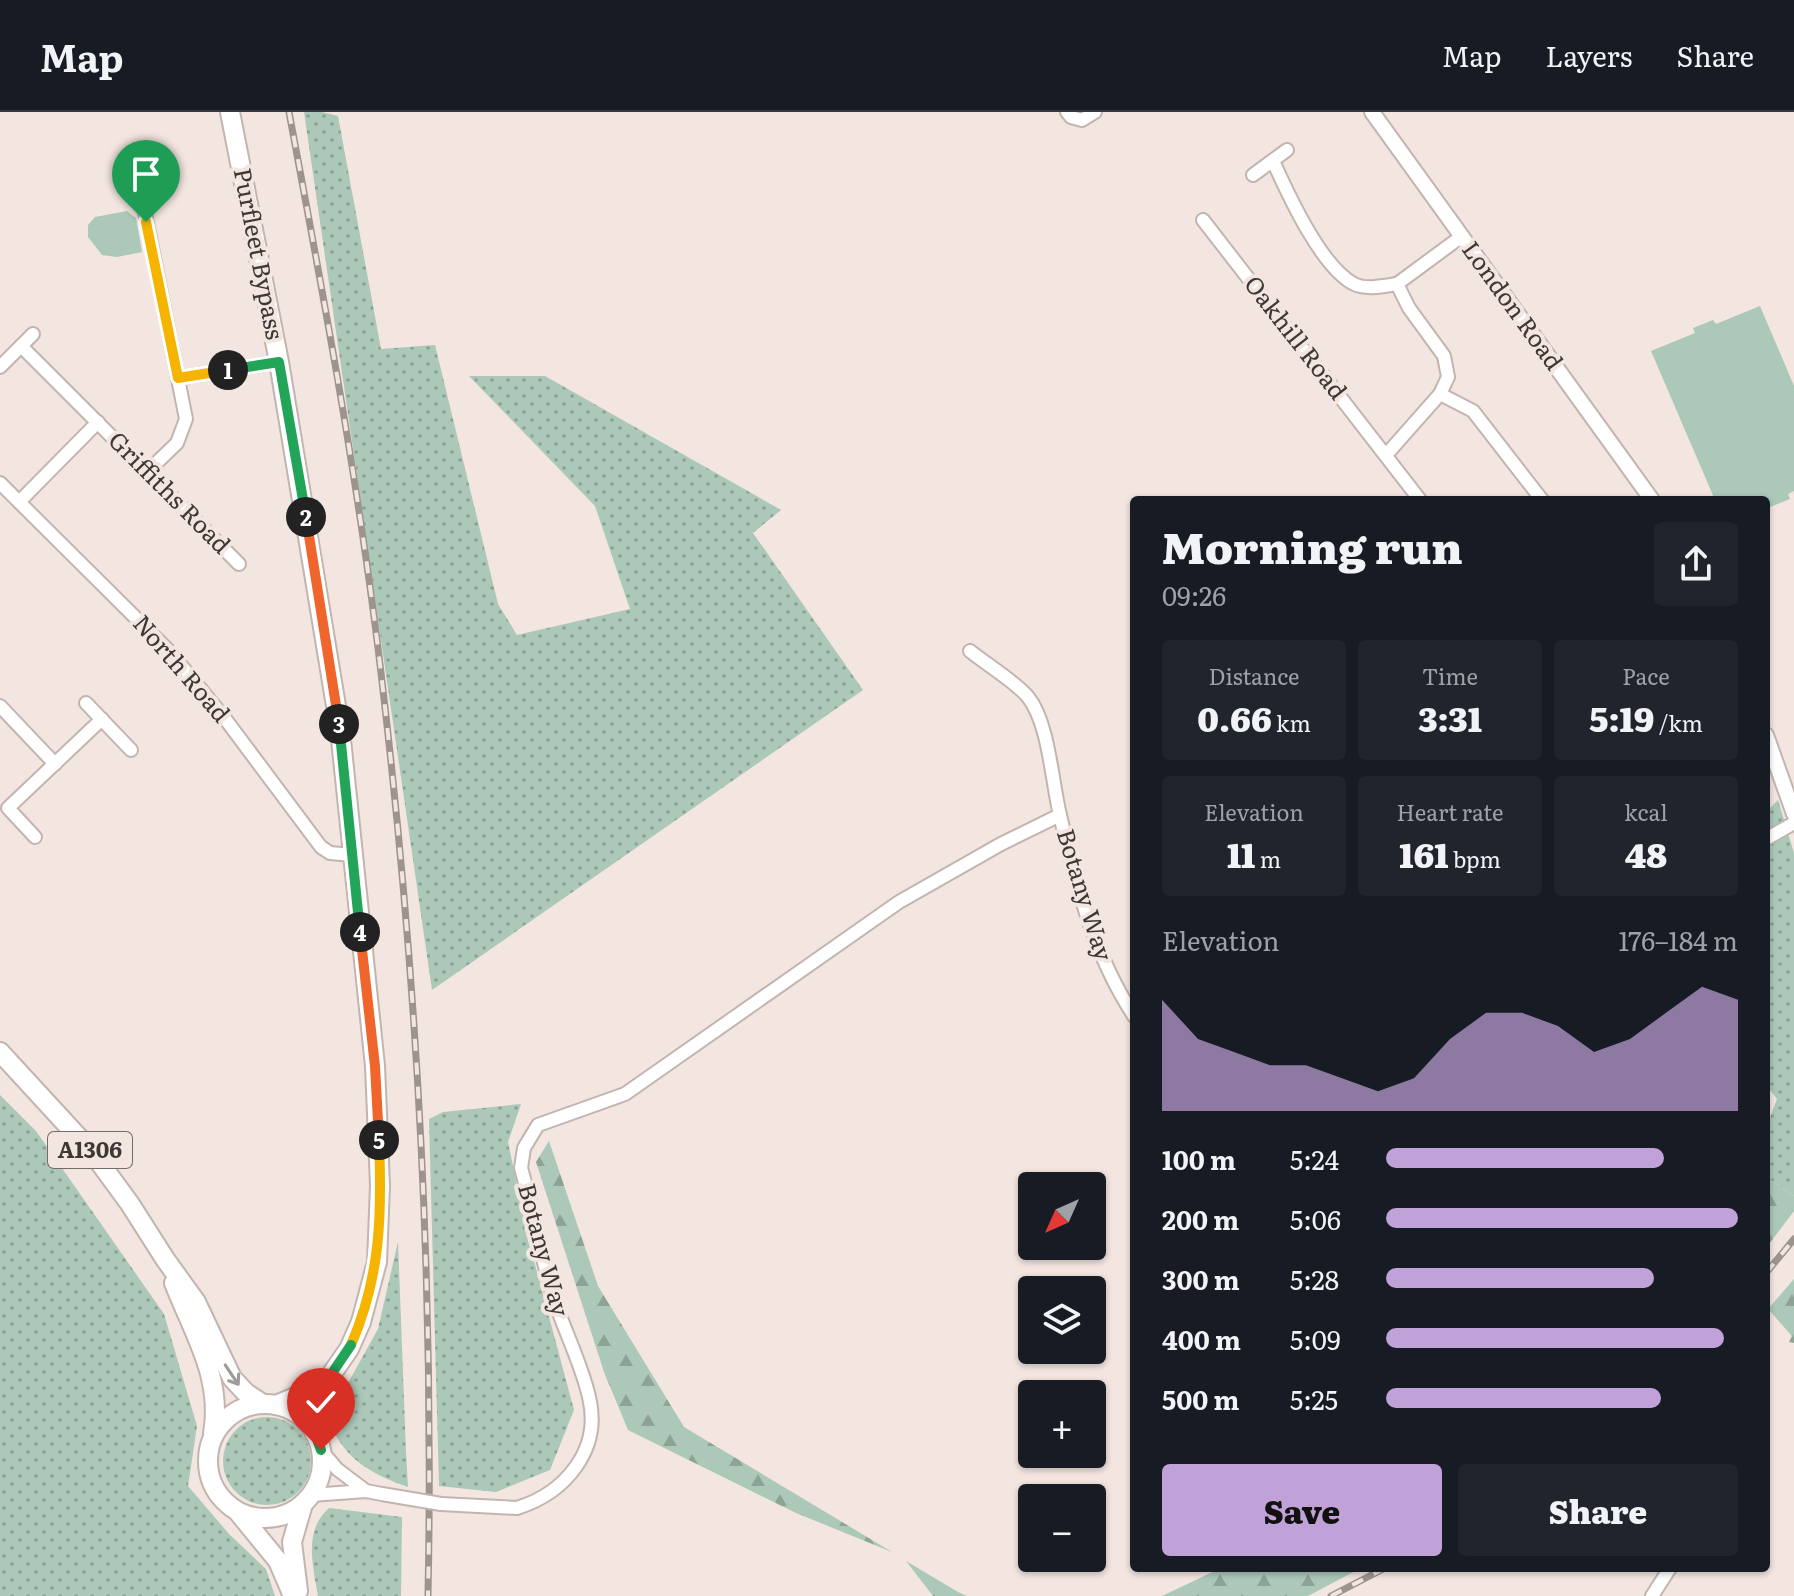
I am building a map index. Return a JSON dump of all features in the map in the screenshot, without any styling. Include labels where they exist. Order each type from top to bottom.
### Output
[{"type":"main road","name":"Purfleet Bypass","points":[[230,112],[279,362],[340,730],[375,1066],[380,1226],[377,1262],[365,1310],[349,1349],[324,1385],[318,1442]]},
{"type":"main road","name":"A1306","points":[[0,1052],[92,1152],[130,1204],[196,1302],[232,1378],[246,1393],[270,1405]]},
{"type":"main road","name":"A1306","points":[[165,1259],[210,1368],[217,1412],[212,1440]]},
{"type":"main road","points":[[296,1596],[278,1561],[215,1488],[209,1473],[208,1456],[212,1440],[232,1415],[242,1409],[270,1405],[324,1385]]},
{"type":"main road","points":[[270,1405],[292,1411],[305,1421],[318,1442],[322,1466],[319,1481],[307,1500],[292,1542],[296,1596]]},
{"type":"main road","points":[[238,1512],[251,1517],[279,1517],[307,1500]]},
{"type":"street","points":[[1067,112],[1071,117],[1082,120],[1095,112]]},
{"type":"street","name":"London Road","points":[[1372,112],[1649,496]]},
{"type":"street","points":[[1253,175],[1287,150]]},
{"type":"street","points":[[1273,161],[1304,226],[1337,269],[1354,284],[1367,287],[1397,284],[1462,236]]},
{"type":"street","points":[[144,208],[186,419],[177,443],[147,472]]},
{"type":"street","name":"Oakhill Road","points":[[1203,220],[1417,496]]},
{"type":"street","points":[[1386,455],[1440,394],[1448,377],[1444,356],[1409,308],[1397,284]]},
{"type":"street","points":[[0,367],[33,334]]},
{"type":"street","name":"Griffiths Road","points":[[21,346],[239,564]]},
{"type":"street","points":[[178,378],[279,362]]},
{"type":"street","points":[[1440,394],[1473,411],[1539,496]]},
{"type":"street","name":"Griffiths Road","points":[[19,502],[98,422]]},
{"type":"street","name":"North Road","points":[[0,483],[170,652],[223,716],[321,847],[330,853],[352,855]]},
{"type":"street","name":"Botany Way","points":[[970,651],[1029,697],[1044,732],[1060,815],[1093,938],[1115,987],[1130,1010]]},
{"type":"street","points":[[86,703],[131,750]]},
{"type":"street","points":[[0,706],[55,764]]},
{"type":"street","points":[[35,837],[8,808],[102,719]]},
{"type":"street","points":[[1770,746],[1794,814]]},
{"type":"street","name":"Botany Way","points":[[307,1500],[366,1491],[441,1504],[517,1508],[544,1498],[570,1477],[583,1459],[588,1442],[590,1399],[552,1292],[521,1168],[524,1148],[538,1125],[625,1094],[906,897],[1060,815]]},
{"type":"street","points":[[1770,837],[1794,823]]},
{"type":"street","name":"Botany Way","points":[[318,1442],[337,1469],[366,1491]]},
{"type":"street","points":[[1652,1596],[1667,1572]]},
{"type":"green space","points":[[304,112],[338,116],[381,349],[435,345],[498,604],[517,635],[630,609],[595,506],[469,376],[545,376],[781,510],[753,533],[863,690],[432,990]]},
{"type":"green space","points":[[127,211],[136,218],[142,252],[117,257],[102,255],[88,237],[88,225],[95,217]]},
{"type":"green space","points":[[1760,306],[1794,386],[1794,491],[1788,494],[1790,499],[1770,507],[1770,496],[1713,496],[1651,351],[1695,333],[1693,328],[1713,320],[1716,324]]},
{"type":"green space","points":[[1778,800],[1794,853],[1794,1196],[1770,1180],[1770,1117],[1777,1099],[1770,1090],[1770,808]]},
{"type":"green space","points":[[0,1095],[36,1131],[164,1314],[197,1426],[188,1486],[229,1534],[266,1569],[275,1596],[0,1596]]},
{"type":"green space","points":[[521,1104],[508,1142],[529,1242],[574,1410],[550,1470],[496,1492],[439,1486],[429,1119],[443,1112]]},
{"type":"green space","points":[[549,1141],[598,1286],[684,1427],[892,1552],[796,1513],[628,1430],[604,1372],[536,1162]]},
{"type":"green space","points":[[1770,1180],[1794,1196],[1794,1211],[1770,1243]]},
{"type":"green space","points":[[398,1242],[408,1487],[364,1466],[346,1450],[332,1429],[343,1392],[378,1329]]},
{"type":"green space","points":[[1794,1279],[1794,1343],[1789,1342],[1792,1336],[1770,1311],[1770,1307]]},
{"type":"green space","points":[[267,1417],[292,1424],[304,1436],[311,1461],[304,1486],[292,1498],[267,1505],[242,1498],[230,1486],[223,1461],[230,1436],[242,1424]]},
{"type":"green space","points":[[329,1508],[402,1517],[401,1596],[318,1596],[312,1561],[313,1538],[321,1517]]},
{"type":"green space","points":[[906,1561],[958,1592],[967,1596],[933,1596]]},
{"type":"green space","points":[[1213,1572],[1353,1572],[1308,1596],[1162,1596]]},
{"type":"railway","points":[[289,112],[353,472],[374,617],[406,916],[426,1256],[428,1596]]},
{"type":"railway","points":[[1770,1268],[1794,1239]]},
{"type":"railway","points":[[1331,1596],[1377,1572]]},
{"type":"route","points":[[146,222],[178,378],[279,362],[340,730],[375,1066],[380,1226],[377,1262],[361,1322],[349,1349],[324,1385],[315,1434],[321,1450]]}]
